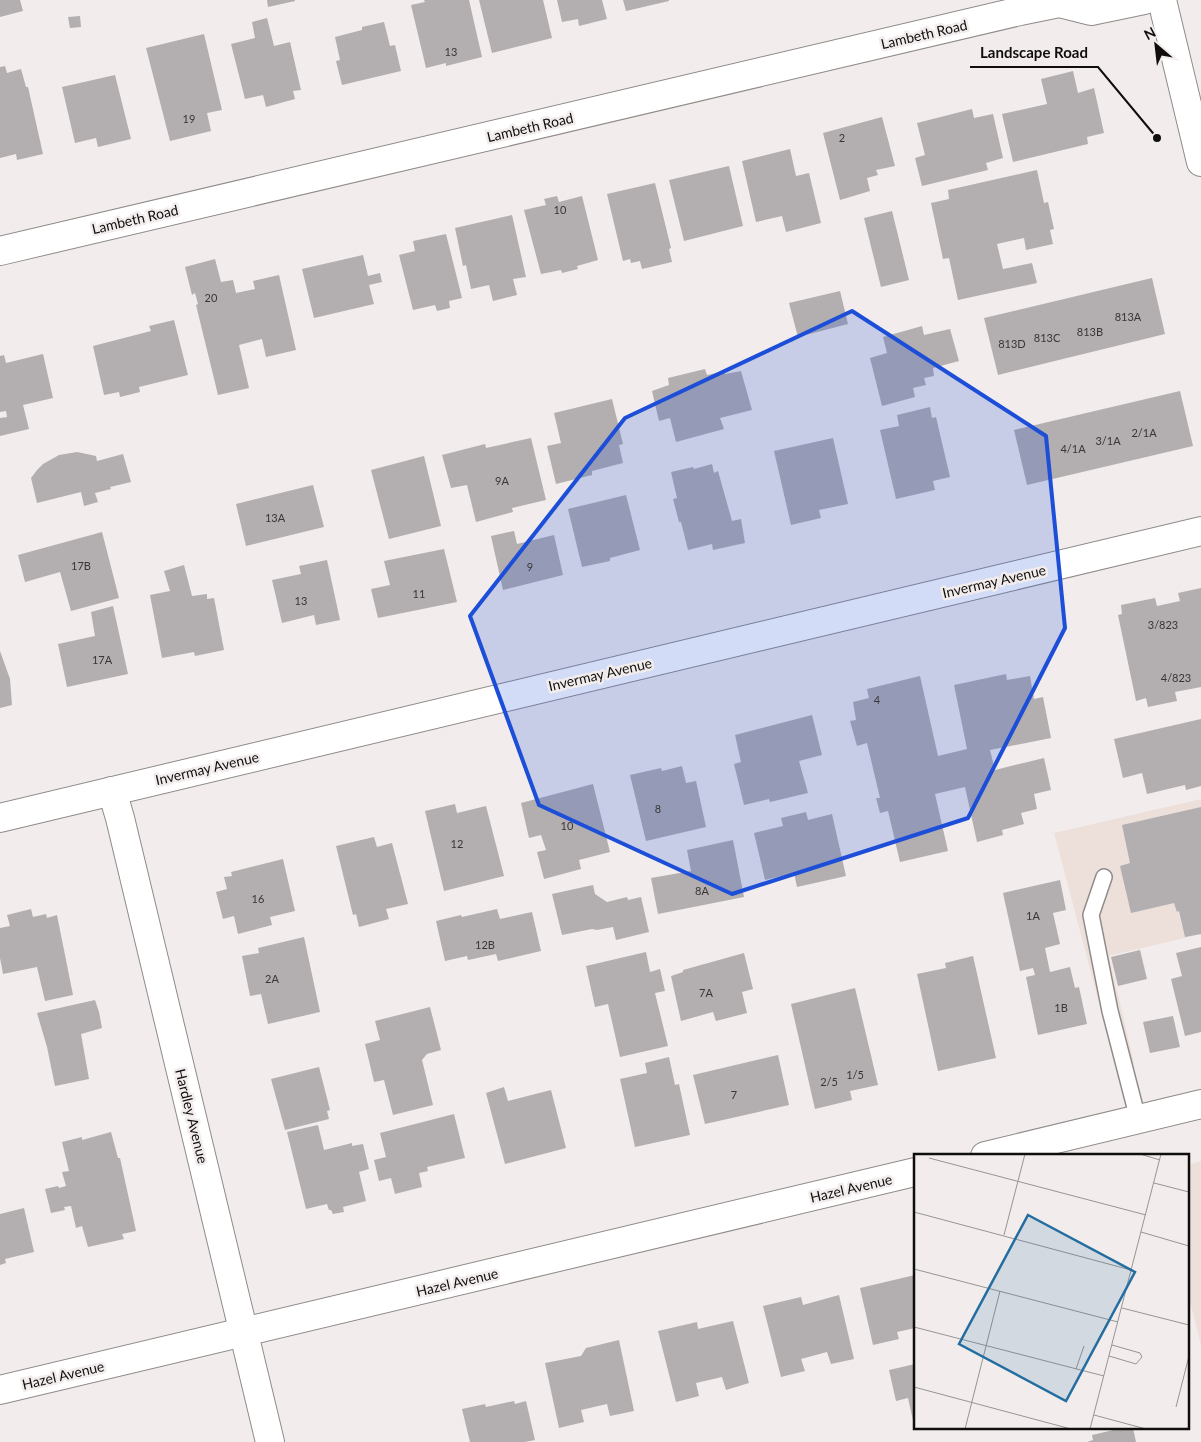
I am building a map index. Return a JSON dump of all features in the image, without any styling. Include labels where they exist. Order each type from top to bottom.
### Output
[{"type":"street","name":"Lambeth Road","points":[[0,251],[1061,1],[1091,11],[1144,0]]},
{"type":"street","points":[[1162,0],[1201,162]]},
{"type":"street","name":"Invermay Avenue","points":[[0,818],[1201,531]]},
{"type":"street","name":"Hardley Avenue","points":[[112,791],[270,1442]]},
{"type":"street","points":[[993,1154],[1201,1104]]},
{"type":"street","name":"Hazel Avenue","points":[[0,1390],[914,1172]]},
{"type":"lane","points":[[1104,877],[1090,915],[1110,1011],[1138,1119]]},
{"type":"highlighted area","points":[[852,311],[1046,436],[1065,628],[968,818],[732,894],[539,805],[470,616],[625,418]]},
{"type":"shaded area","points":[[1201,799],[1201,934],[1109,956],[1134,1063],[1116,1067],[1054,833]]},
{"type":"shaded area","points":[[1201,1161],[1201,1345],[1188,1294],[1188,1165]]},
{"type":"building","points":[[0,0],[20,0],[23,11],[0,17]]},
{"type":"building","points":[[267,0],[295,0],[295,1],[268,7]]},
{"type":"building","points":[[424,0],[469,0],[482,57],[446,66],[446,63],[426,68],[411,5],[425,2]]},
{"type":"building","points":[[479,0],[543,0],[552,38],[492,53]]},
{"type":"building","points":[[557,0],[602,0],[607,19],[579,26],[578,19],[562,22]]},
{"type":"building","points":[[623,0],[669,0],[669,1],[626,11]]},
{"type":"building","points":[[80,16],[81,27],[70,28],[68,17]]},
{"type":"building","points":[[267,18],[274,46],[290,42],[301,90],[293,91],[295,99],[266,107],[263,95],[245,99],[231,44],[255,38],[252,22]]},
{"type":"building","points":[[384,22],[390,46],[395,45],[401,71],[342,85],[336,61],[340,60],[335,37],[362,30],[362,27]]},
{"type":"building","points":[[204,34],[222,110],[207,113],[211,131],[170,141],[146,48]]},
{"type":"building","points":[[5,66],[7,73],[21,69],[26,87],[28,87],[43,154],[17,160],[16,154],[0,158],[0,67]]},
{"type":"building","points":[[1073,71],[1078,93],[1094,88],[1104,133],[1087,137],[1088,144],[1013,162],[1002,114],[1047,104],[1041,79]]},
{"type":"building","points":[[115,75],[131,139],[98,147],[96,138],[75,143],[62,87]]},
{"type":"building","points":[[972,109],[974,118],[993,114],[1003,158],[986,163],[988,170],[922,186],[915,158],[925,155],[917,123]]},
{"type":"building","points":[[882,117],[895,166],[876,170],[878,175],[867,178],[870,191],[840,200],[823,133]]},
{"type":"building","points":[[790,149],[796,176],[809,173],[821,223],[786,232],[782,216],[756,222],[742,161]]},
{"type":"building","points":[[729,166],[743,226],[684,241],[669,180]]},
{"type":"building","points":[[1037,170],[1044,203],[1048,202],[1054,229],[1050,230],[1053,244],[1026,250],[1024,238],[997,244],[1003,269],[1032,263],[1037,283],[958,300],[949,258],[943,259],[931,203],[949,199],[948,190]]},
{"type":"building","points":[[655,183],[671,248],[669,249],[672,262],[642,269],[640,261],[631,263],[630,259],[623,261],[607,194]]},
{"type":"building","points":[[557,196],[559,202],[582,196],[598,260],[577,266],[578,269],[562,273],[561,270],[541,274],[524,210],[546,205],[544,199]]},
{"type":"building","points":[[892,211],[909,280],[881,287],[864,218]]},
{"type":"building","points":[[512,215],[526,277],[513,279],[517,295],[493,301],[489,285],[471,289],[466,265],[463,266],[455,228]]},
{"type":"building","points":[[446,234],[462,298],[449,301],[450,308],[437,311],[435,305],[413,310],[399,255],[415,251],[413,241]]},
{"type":"building","points":[[363,255],[368,276],[380,273],[382,282],[369,285],[374,304],[314,318],[302,269]]},
{"type":"building","points":[[215,259],[221,282],[233,280],[236,293],[255,289],[253,281],[279,275],[296,350],[266,357],[262,339],[239,345],[249,388],[218,395],[196,305],[198,304],[195,293],[192,295],[185,267]]},
{"type":"building","points":[[1152,278],[1165,334],[998,375],[984,318]]},
{"type":"building","points":[[840,291],[848,324],[798,337],[789,303]]},
{"type":"building","points":[[174,320],[188,375],[139,387],[140,392],[120,397],[119,392],[104,395],[93,346],[151,331],[149,326]]},
{"type":"building","points":[[922,326],[924,335],[950,329],[959,361],[933,368],[934,376],[924,378],[926,385],[913,388],[915,397],[882,406],[870,358],[887,353],[883,337]]},
{"type":"building","points":[[43,354],[53,398],[23,405],[29,429],[0,436],[0,418],[7,417],[6,411],[0,412],[0,356],[4,355],[6,363]]},
{"type":"building","points":[[705,369],[707,375],[725,371],[725,374],[741,371],[752,410],[720,418],[724,429],[676,442],[670,418],[659,421],[652,391],[669,385],[668,378]]},
{"type":"building","points":[[1180,391],[1193,446],[1027,485],[1014,430]]},
{"type":"building","points":[[612,399],[623,444],[619,445],[623,463],[592,471],[592,475],[556,484],[547,446],[561,443],[554,413]]},
{"type":"building","points":[[930,407],[932,418],[936,417],[950,477],[933,481],[935,490],[896,499],[880,430],[899,426],[897,415]]},
{"type":"building","points":[[531,438],[546,500],[512,508],[513,512],[476,522],[467,485],[451,488],[442,455],[485,444],[486,448]]},
{"type":"building","points":[[833,438],[848,504],[819,510],[821,518],[791,525],[774,451]]},
{"type":"building","points":[[77,452],[96,456],[97,461],[123,454],[131,482],[95,493],[98,502],[84,506],[81,492],[37,503],[31,478],[37,470],[43,464],[59,455]]},
{"type":"building","points":[[424,456],[441,526],[389,539],[371,470]]},
{"type":"building","points":[[712,464],[714,473],[718,471],[732,521],[741,519],[745,543],[713,550],[712,544],[688,550],[673,499],[677,498],[671,472]]},
{"type":"building","points":[[313,485],[324,527],[246,546],[236,504]]},
{"type":"building","points":[[626,495],[640,550],[610,558],[610,561],[582,567],[568,509]]},
{"type":"building","points":[[514,531],[517,544],[554,535],[563,575],[503,590],[491,536]]},
{"type":"building","points":[[102,532],[119,598],[71,611],[60,572],[25,582],[18,555]]},
{"type":"building","points":[[444,549],[457,602],[378,618],[371,589],[390,585],[384,561]]},
{"type":"building","points":[[327,560],[340,620],[316,625],[314,615],[282,623],[272,580],[301,574],[299,566]]},
{"type":"building","points":[[184,565],[192,596],[207,594],[207,599],[214,598],[224,650],[195,656],[194,652],[162,658],[150,595],[170,591],[164,571]]},
{"type":"building","points":[[1201,588],[1201,687],[1175,692],[1177,701],[1148,707],[1146,698],[1136,701],[1118,615],[1122,614],[1121,605],[1155,598],[1157,606],[1180,601],[1178,593]]},
{"type":"building","points":[[113,606],[128,674],[67,687],[58,644],[95,636],[91,612]]},
{"type":"building","points":[[0,651],[10,679],[12,705],[0,708]]},
{"type":"building","points":[[1006,674],[1007,680],[1030,676],[1034,699],[1043,697],[1051,738],[990,750],[995,770],[1044,758],[1051,790],[1034,794],[1037,809],[1021,813],[1024,824],[1002,830],[1003,835],[977,842],[965,787],[935,794],[948,851],[900,862],[888,811],[880,813],[876,798],[880,798],[867,743],[857,746],[850,721],[856,720],[853,702],[869,698],[867,689],[920,676],[938,756],[967,749],[954,685]]},
{"type":"building","points":[[812,715],[822,755],[799,761],[808,793],[770,802],[769,799],[744,805],[734,764],[741,762],[735,735]]},
{"type":"building","points":[[1201,719],[1201,786],[1186,790],[1185,785],[1147,794],[1142,773],[1123,778],[1114,739]]},
{"type":"building","points":[[682,766],[686,783],[696,781],[706,827],[646,841],[630,775],[661,768],[662,771]]},
{"type":"building","points":[[593,784],[610,852],[579,860],[581,869],[544,879],[537,852],[546,850],[541,835],[529,838],[521,803]]},
{"type":"building","points":[[455,804],[457,813],[486,806],[504,876],[444,891],[425,811]]},
{"type":"building","points":[[1201,807],[1201,934],[1185,937],[1179,911],[1177,912],[1174,903],[1131,913],[1120,866],[1130,863],[1122,825]]},
{"type":"building","points":[[806,812],[808,820],[832,814],[846,876],[797,887],[794,873],[765,880],[754,833],[783,826],[781,818]]},
{"type":"building","points":[[374,837],[377,847],[392,843],[408,904],[386,909],[389,919],[359,927],[356,914],[353,915],[336,846]]},
{"type":"building","points":[[733,840],[744,897],[658,914],[651,878],[691,871],[687,850]]},
{"type":"building","points":[[283,859],[295,911],[270,917],[272,925],[238,934],[234,916],[223,919],[216,892],[227,889],[224,877],[232,876],[231,872]]},
{"type":"building","points":[[1060,880],[1066,910],[1053,913],[1060,944],[1045,948],[1050,972],[1070,967],[1075,988],[1079,987],[1087,1024],[1038,1035],[1026,977],[1035,975],[1033,968],[1020,971],[1003,893]]},
{"type":"building","points":[[593,885],[595,894],[607,902],[627,897],[628,900],[641,897],[649,932],[616,940],[613,927],[562,935],[552,894]]},
{"type":"building","points":[[31,909],[33,917],[46,914],[47,918],[57,915],[73,995],[45,1001],[37,967],[3,974],[0,958],[0,928],[10,926],[7,915]]},
{"type":"building","points":[[497,909],[500,919],[532,912],[541,951],[498,961],[496,954],[468,960],[467,956],[445,961],[436,921]]},
{"type":"building","points":[[304,937],[320,1012],[268,1024],[261,994],[250,996],[242,956],[259,953],[258,948]]},
{"type":"building","points":[[1201,947],[1201,1032],[1185,1036],[1171,979],[1182,976],[1176,953]]},
{"type":"building","points":[[1140,950],[1147,979],[1118,986],[1111,957]]},
{"type":"building","points":[[646,952],[650,972],[660,969],[665,991],[655,993],[668,1046],[620,1057],[608,1004],[595,1007],[586,966]]},
{"type":"building","points":[[744,953],[753,989],[742,992],[747,1013],[716,1021],[713,1012],[681,1021],[671,976],[683,972],[683,970]]},
{"type":"building","points":[[973,956],[996,1058],[938,1071],[917,974],[946,968],[945,963]]},
{"type":"building","points":[[855,988],[878,1085],[850,1091],[852,1100],[815,1109],[791,1004]]},
{"type":"building","points":[[95,1000],[102,1028],[81,1034],[89,1079],[55,1086],[47,1047],[37,1013]]},
{"type":"building","points":[[430,1007],[441,1050],[427,1054],[422,1060],[433,1105],[393,1115],[384,1080],[374,1082],[365,1044],[380,1040],[375,1021]]},
{"type":"building","points":[[1173,1016],[1180,1047],[1150,1053],[1143,1022]]},
{"type":"building","points":[[778,1055],[789,1105],[705,1124],[693,1075]]},
{"type":"building","points":[[669,1057],[675,1085],[679,1084],[690,1135],[635,1147],[620,1079],[647,1073],[645,1063]]},
{"type":"building","points":[[319,1067],[330,1110],[327,1111],[329,1119],[285,1130],[271,1079]]},
{"type":"building","points":[[504,1087],[508,1101],[551,1090],[566,1148],[505,1164],[486,1093]]},
{"type":"building","points":[[454,1114],[465,1158],[427,1167],[428,1171],[419,1173],[422,1187],[395,1194],[391,1178],[379,1181],[374,1160],[386,1157],[380,1133]]},
{"type":"building","points":[[318,1125],[324,1150],[352,1143],[352,1146],[363,1144],[369,1169],[359,1172],[366,1201],[343,1207],[344,1212],[333,1214],[327,1204],[306,1209],[287,1132]]},
{"type":"building","points":[[111,1132],[118,1158],[120,1158],[136,1231],[122,1234],[124,1239],[88,1247],[82,1226],[76,1228],[71,1206],[64,1207],[65,1210],[51,1213],[45,1189],[66,1186],[62,1172],[69,1171],[62,1142],[82,1137],[82,1140]]},
{"type":"building","points":[[24,1208],[34,1252],[5,1259],[6,1263],[0,1265],[0,1214]]},
{"type":"building","points":[[914,1275],[914,1328],[897,1332],[899,1339],[873,1345],[860,1288]]},
{"type":"building","points":[[839,1295],[854,1359],[831,1364],[827,1352],[801,1359],[805,1371],[781,1377],[763,1306],[801,1297],[803,1305]]},
{"type":"building","points":[[733,1321],[749,1383],[726,1390],[722,1377],[696,1383],[699,1396],[676,1402],[658,1331],[697,1322],[698,1329]]},
{"type":"building","points":[[619,1340],[634,1411],[610,1416],[607,1404],[581,1410],[584,1422],[559,1428],[545,1363],[581,1356],[586,1348]]},
{"type":"building","points":[[914,1364],[914,1425],[908,1398],[896,1401],[889,1370]]},
{"type":"building","points":[[514,1401],[515,1404],[526,1401],[535,1440],[525,1442],[470,1442],[462,1409],[485,1404],[486,1407]]},
{"type":"building","points":[[1113,1430],[1133,1430],[1136,1442],[1087,1442],[1093,1440],[1092,1435]]},
{"type":"place","name":"Landscape Road","points":[[1157,138]]}]
